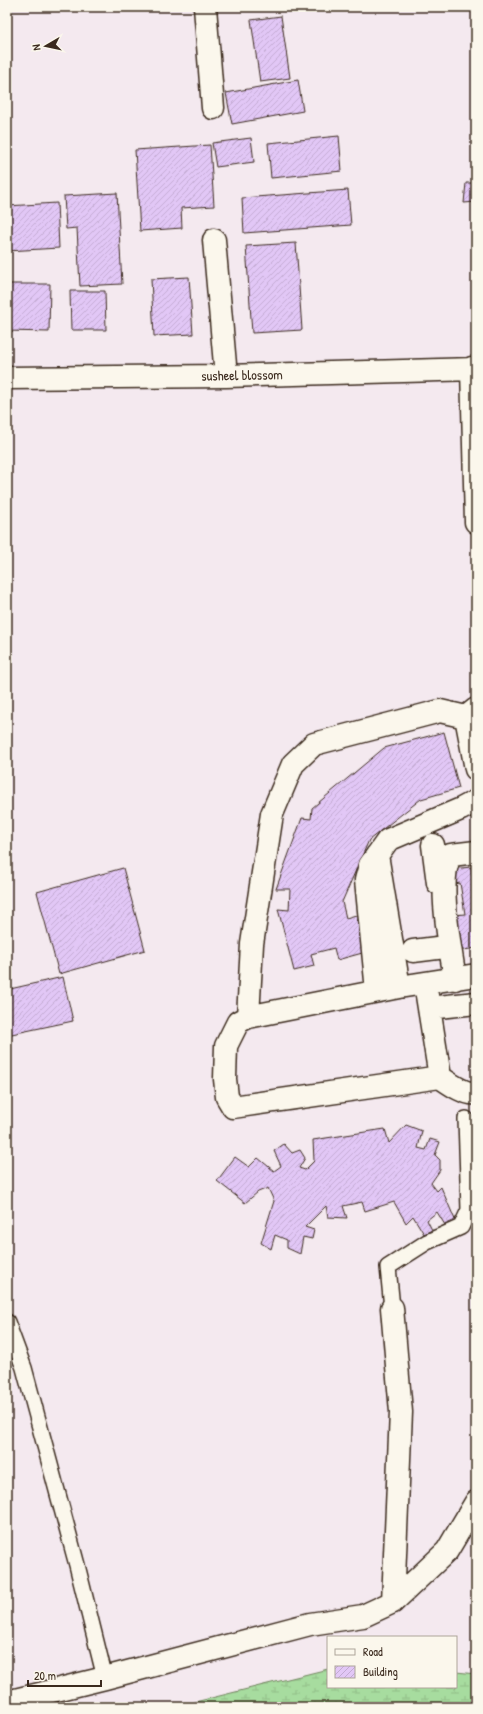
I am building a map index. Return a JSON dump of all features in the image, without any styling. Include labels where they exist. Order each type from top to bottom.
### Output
[{"type":"street","points":[[205,7],[213,108]]},
{"type":"street","points":[[214,240],[226,376]]},
{"type":"street","points":[[474,368],[476,522]]},
{"type":"street","name":"susheel blossom","points":[[7,378],[226,376],[474,368]]},
{"type":"street","points":[[248,1017],[252,944],[272,814],[293,764],[314,744],[440,711],[471,713],[476,769]]},
{"type":"street","points":[[377,991],[366,880],[370,865],[388,840],[461,810],[476,801]]},
{"type":"street","points":[[433,845],[445,947],[452,979]]},
{"type":"street","points":[[452,979],[445,896],[447,862],[451,855],[476,852]]},
{"type":"street","points":[[377,855],[399,987]]},
{"type":"street","points":[[413,951],[445,947]]},
{"type":"street","points":[[476,975],[377,991],[248,1017],[238,1022],[226,1046],[226,1091],[227,1097],[233,1107],[440,1077],[460,1089],[473,1094],[476,1093]]},
{"type":"street","points":[[425,983],[440,1077]]},
{"type":"street","points":[[429,1008],[476,1003]]},
{"type":"street","points":[[392,1308],[401,1412],[393,1602]]},
{"type":"street","points":[[7,1702],[310,1624],[363,1616],[393,1602],[447,1551],[476,1502]]},
{"type":"lane","points":[[392,1308],[388,1266],[427,1242],[461,1227],[469,1210],[466,1120]]},
{"type":"lane","points":[[7,1322],[24,1368],[77,1565],[105,1678]]},
{"type":"green space","points":[[327,1669],[327,1688],[457,1688],[457,1672],[476,1674],[476,1707],[175,1707]]},
{"type":"building","points":[[281,16],[290,78],[260,82],[251,20]]},
{"type":"building","points":[[298,80],[303,111],[232,124],[226,93]]},
{"type":"building","points":[[339,136],[342,171],[271,178],[268,143]]},
{"type":"building","points":[[251,138],[254,162],[216,167],[212,143]]},
{"type":"building","points":[[210,145],[214,206],[181,208],[182,228],[140,231],[135,150]]},
{"type":"building","points":[[466,183],[476,183],[476,202],[464,203]]},
{"type":"building","points":[[348,190],[351,225],[244,233],[242,198]]},
{"type":"building","points":[[117,193],[122,284],[80,286],[77,228],[66,229],[64,196]]},
{"type":"building","points":[[57,203],[59,248],[7,251],[7,206]]},
{"type":"building","points":[[296,243],[302,330],[252,333],[246,246]]},
{"type":"building","points":[[189,277],[193,334],[154,336],[151,279]]},
{"type":"building","points":[[7,284],[50,284],[49,332],[7,331]]},
{"type":"building","points":[[70,291],[105,291],[106,330],[71,330]]},
{"type":"building","points":[[444,732],[459,788],[421,799],[369,840],[342,902],[346,918],[356,915],[366,952],[337,960],[334,948],[311,954],[314,966],[294,971],[278,909],[289,910],[290,889],[276,889],[302,818],[311,819],[312,808],[384,748]]},
{"type":"building","points":[[471,867],[472,876],[476,875],[476,948],[458,951],[453,915],[465,914],[460,883],[455,884],[452,869]]},
{"type":"building","points":[[123,868],[145,950],[59,974],[37,892]]},
{"type":"building","points":[[63,977],[73,1021],[7,1035],[7,985],[9,984],[10,989]]},
{"type":"building","points":[[406,1125],[422,1131],[418,1148],[426,1150],[430,1139],[440,1142],[435,1155],[440,1160],[440,1170],[431,1183],[437,1191],[441,1187],[456,1222],[445,1225],[437,1212],[427,1220],[432,1230],[424,1234],[413,1216],[406,1223],[394,1202],[365,1211],[362,1202],[343,1206],[347,1218],[328,1217],[326,1206],[305,1227],[314,1230],[312,1239],[303,1237],[300,1254],[287,1248],[287,1240],[275,1235],[271,1249],[261,1243],[274,1201],[268,1188],[258,1192],[245,1203],[217,1181],[235,1157],[249,1167],[258,1158],[274,1171],[281,1166],[274,1151],[284,1144],[292,1153],[300,1150],[305,1158],[299,1168],[305,1170],[314,1161],[313,1140],[385,1129],[389,1143]]}]
